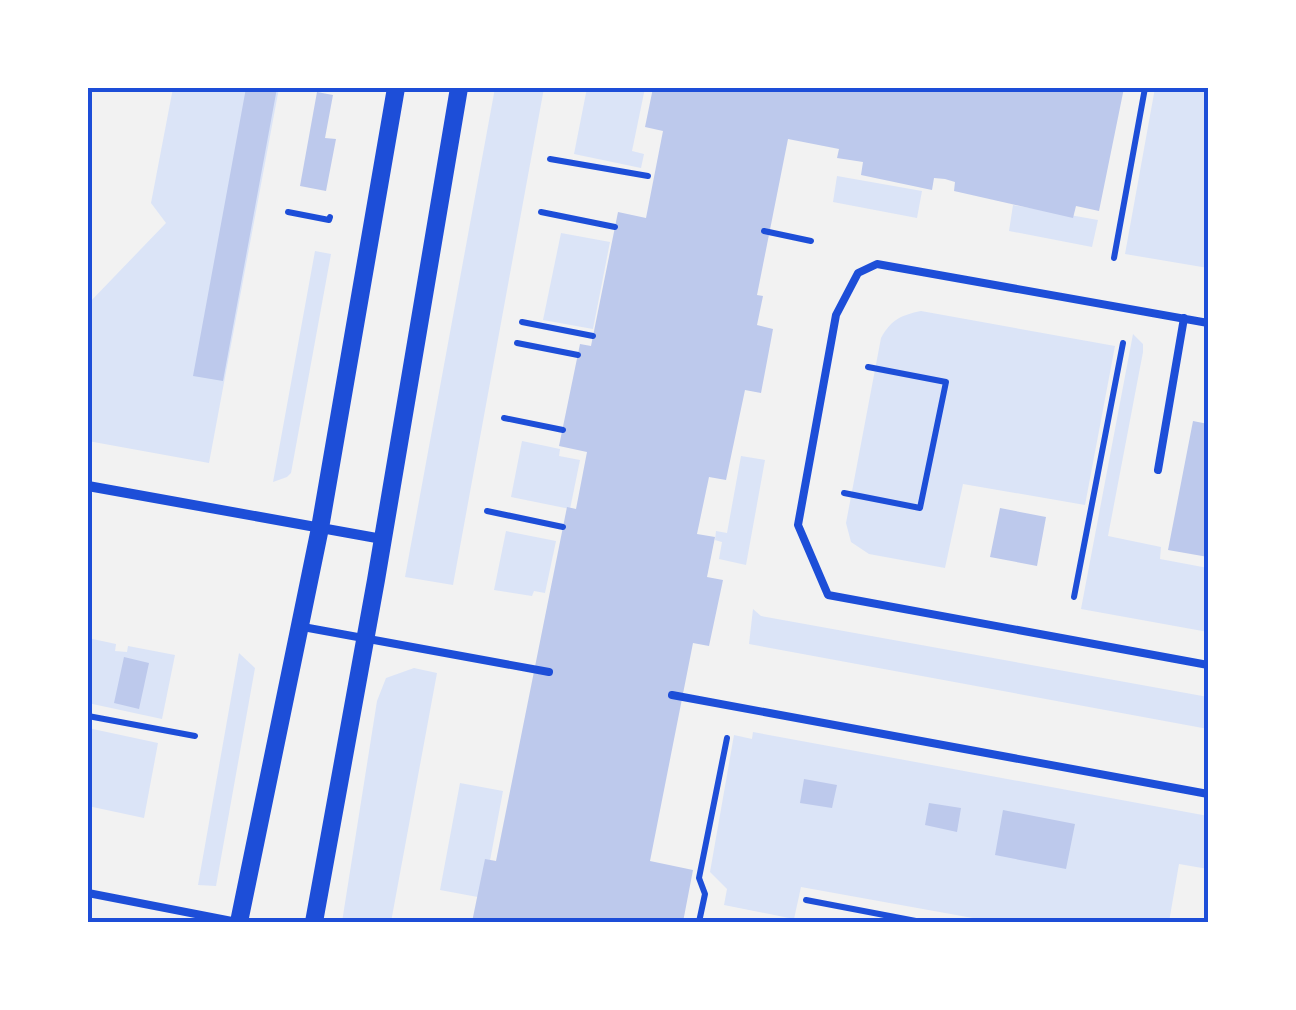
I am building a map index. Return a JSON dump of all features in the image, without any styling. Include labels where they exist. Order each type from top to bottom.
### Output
[{"type":"street","points":[[238,922],[320,528],[396,88]]},
{"type":"street","points":[[314,922],[459,88]]},
{"type":"street","points":[[88,486],[382,540]]},
{"type":"lane","points":[[1208,323],[877,264],[858,273],[836,315],[798,525],[828,595],[1208,666]]},
{"type":"lane","points":[[1158,470],[1184,318]]},
{"type":"lane","points":[[300,626],[549,672]]},
{"type":"lane","points":[[672,695],[1208,794]]},
{"type":"lane","points":[[88,893],[238,922]]},
{"type":"path","points":[[1114,258],[1145,88]]},
{"type":"path","points":[[550,159],[648,176]]},
{"type":"path","points":[[288,212],[330,220],[333,202]]},
{"type":"path","points":[[541,212],[615,227]]},
{"type":"path","points":[[764,231],[811,241]]},
{"type":"path","points":[[522,322],[593,336]]},
{"type":"path","points":[[1074,597],[1124,342]]},
{"type":"path","points":[[517,343],[578,355]]},
{"type":"path","points":[[844,493],[920,508],[946,382],[868,367]]},
{"type":"path","points":[[504,418],[563,430]]},
{"type":"path","points":[[487,511],[563,527]]},
{"type":"path","points":[[699,922],[705,894],[699,878],[734,706]]},
{"type":"path","points":[[88,716],[195,736]]},
{"type":"path","points":[[806,900],[921,922]]},
{"type":"shaded area","points":[[173,88],[279,88],[209,463],[88,441],[88,304],[166,223],[151,203]]},
{"type":"shaded area","points":[[495,88],[544,88],[453,585],[405,577]]},
{"type":"shaded area","points":[[587,88],[645,88],[632,151],[644,154],[641,168],[574,154]]},
{"type":"shaded area","points":[[1155,88],[1208,88],[1208,268],[1125,254]]},
{"type":"shaded area","points":[[837,176],[922,191],[917,218],[833,202]]},
{"type":"shaded area","points":[[1013,205],[1098,220],[1092,247],[1009,231]]},
{"type":"shaded area","points":[[561,233],[610,242],[593,329],[543,320]]},
{"type":"shaded area","points":[[315,251],[331,254],[291,473],[273,482]]},
{"type":"shaded area","points":[[921,311],[1115,346],[1085,505],[963,484],[945,568],[869,554],[851,542],[846,523],[881,338],[897,319]]},
{"type":"shaded area","points":[[1133,334],[1143,344],[1143,352],[1108,536],[1161,547],[1160,559],[1208,568],[1208,632],[1081,609]]},
{"type":"shaded area","points":[[522,441],[560,449],[559,456],[580,460],[570,509],[511,497]]},
{"type":"shaded area","points":[[741,456],[765,460],[746,565],[719,559],[722,542],[715,540],[716,531],[727,533]]},
{"type":"shaded area","points":[[506,531],[556,541],[545,593],[534,591],[532,596],[494,590]]},
{"type":"shaded area","points":[[753,609],[761,616],[1208,697],[1208,729],[749,644]]},
{"type":"shaded area","points":[[88,638],[116,644],[115,651],[127,652],[128,646],[175,655],[162,719],[88,703]]},
{"type":"shaded area","points":[[239,653],[255,668],[216,886],[198,885]]},
{"type":"shaded area","points":[[414,668],[437,673],[391,922],[342,922],[377,701],[386,678]]},
{"type":"shaded area","points":[[88,728],[158,743],[144,818],[88,806]]},
{"type":"shaded area","points":[[753,732],[1208,816],[1208,869],[1179,864],[1169,922],[995,922],[801,887],[794,919],[724,905],[727,889],[710,872],[734,735],[752,739]]},
{"type":"shaded area","points":[[460,783],[503,791],[483,898],[440,890]]},
{"type":"building","points":[[246,88],[277,88],[223,381],[193,376]]},
{"type":"building","points":[[653,88],[1124,88],[1099,211],[1076,206],[1073,218],[954,191],[955,182],[945,179],[934,178],[932,190],[861,175],[863,162],[837,158],[839,149],[788,139],[757,295],[763,296],[757,325],[773,329],[761,393],[745,390],[726,480],[709,477],[697,534],[715,537],[707,577],[723,580],[709,646],[693,643],[650,861],[693,870],[683,922],[472,922],[485,859],[496,861],[567,507],[576,509],[587,452],[559,446],[580,344],[591,346],[618,212],[646,218],[663,131],[645,127]]},
{"type":"building","points":[[317,92],[333,95],[325,138],[336,139],[326,191],[300,186]]},
{"type":"building","points":[[1193,421],[1208,424],[1208,557],[1168,550]]},
{"type":"building","points":[[1000,508],[1046,517],[1037,566],[990,557]]},
{"type":"building","points":[[124,657],[149,663],[139,709],[114,703]]},
{"type":"building","points":[[804,779],[837,785],[832,808],[800,803]]},
{"type":"building","points":[[929,803],[961,808],[957,832],[925,825]]},
{"type":"building","points":[[1003,810],[1075,824],[1066,869],[995,855]]}]
